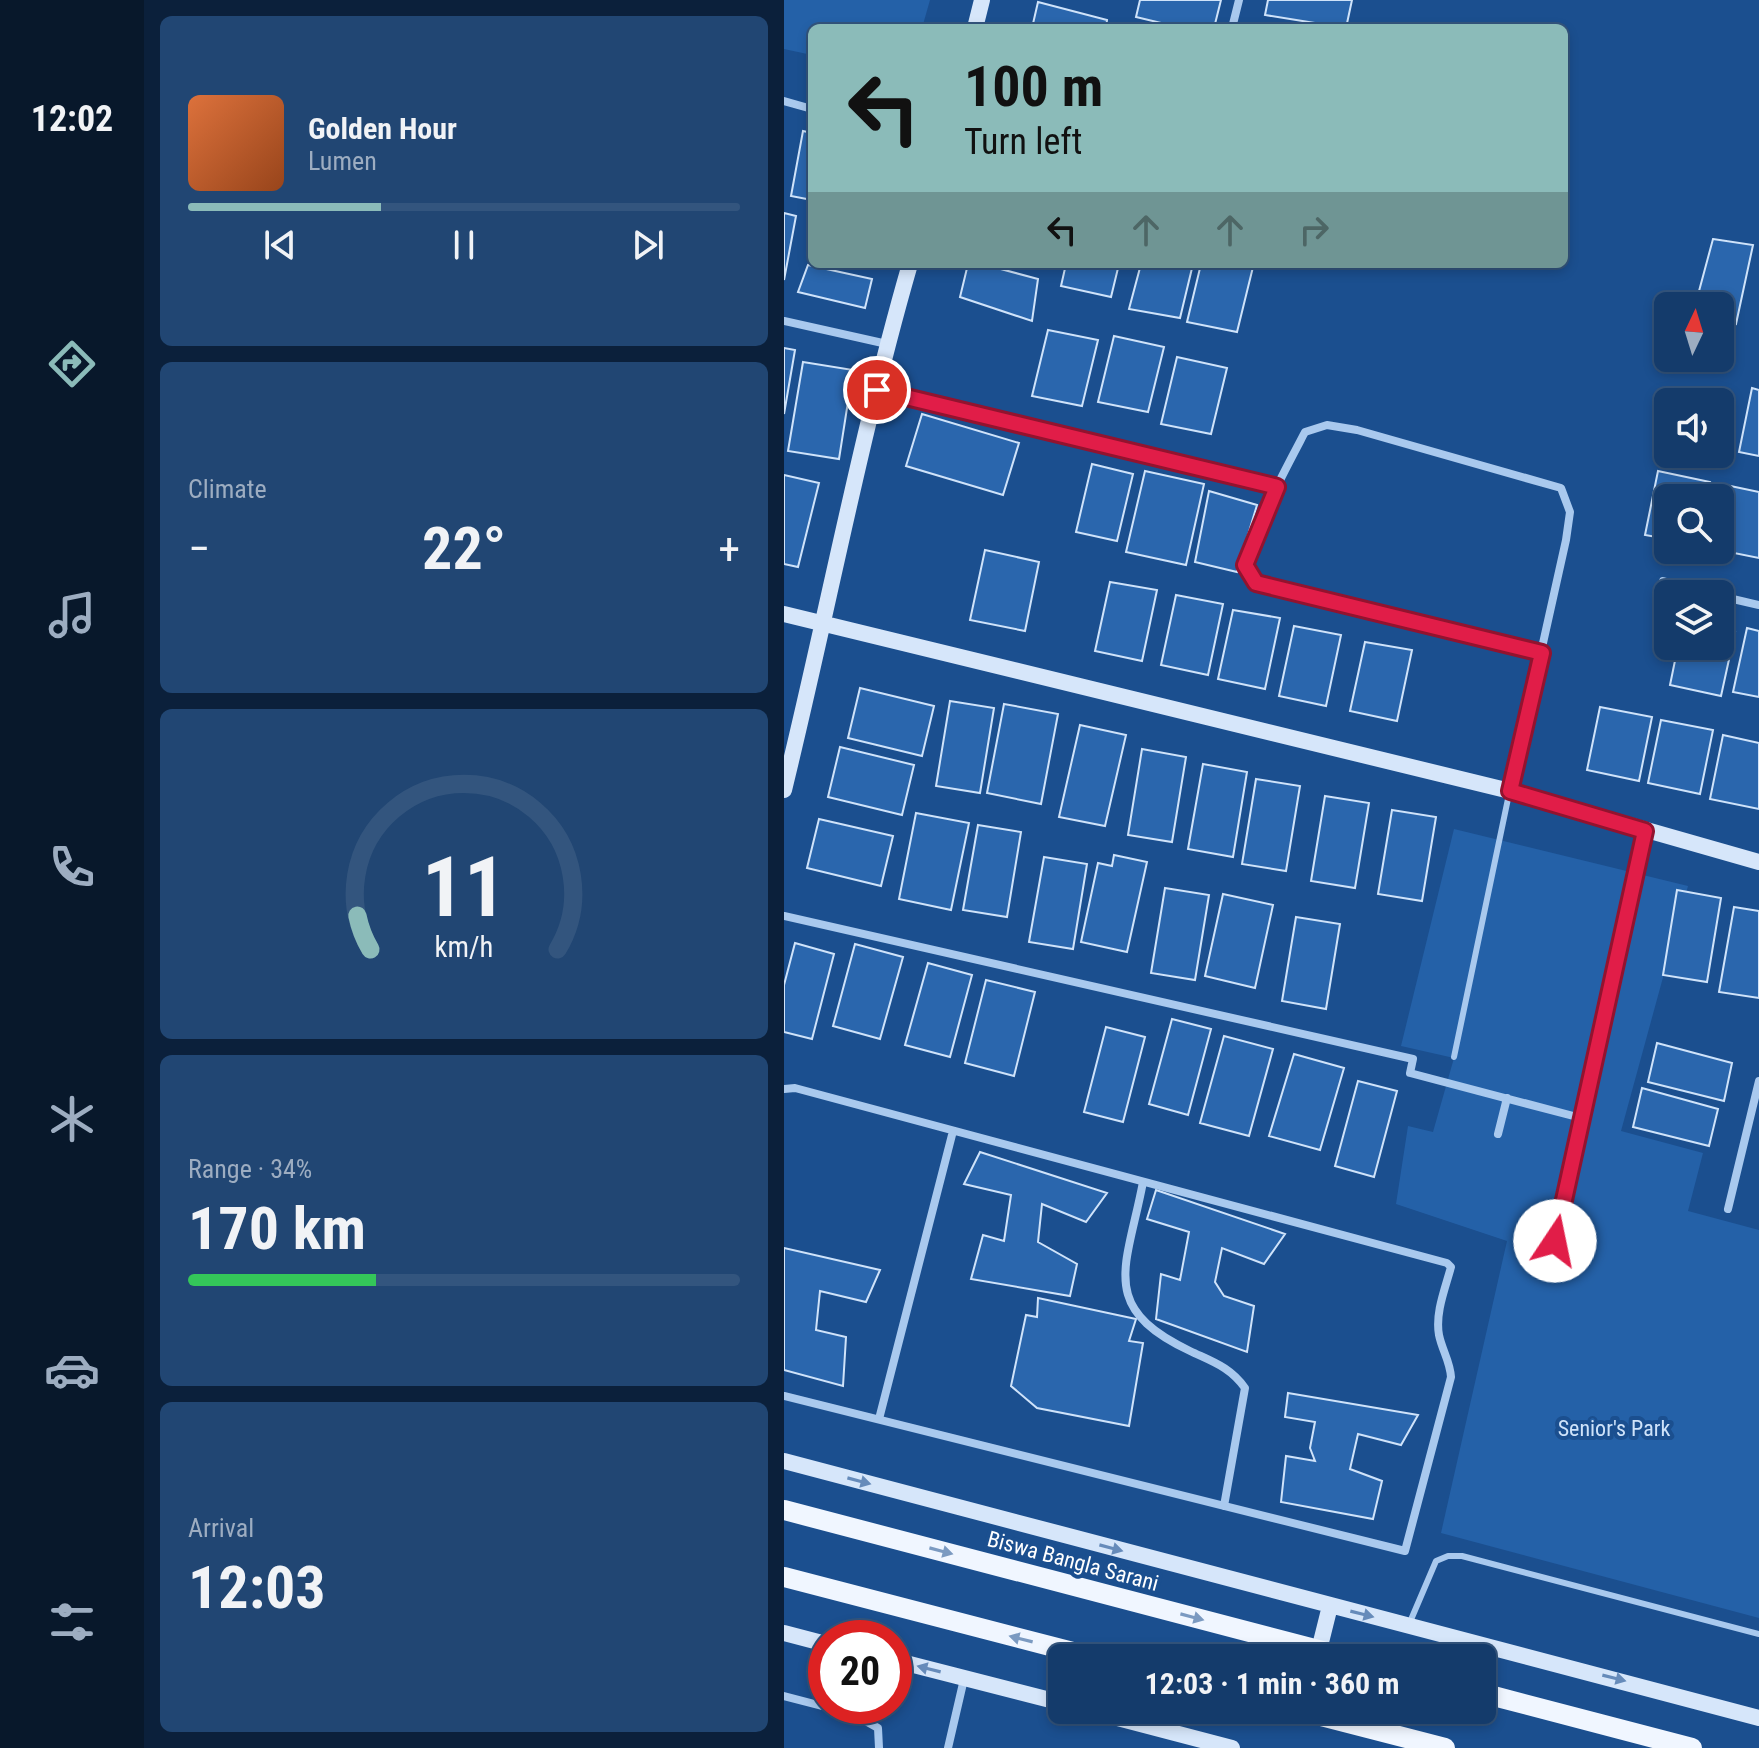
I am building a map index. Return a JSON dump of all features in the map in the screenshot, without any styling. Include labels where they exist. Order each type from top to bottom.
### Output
[{"type":"main road","name":"Biswa Bangla Sarani","points":[[784,1510],[1296,1644]]},
{"type":"main road","points":[[784,1577],[1048,1646]]},
{"type":"main road","points":[[1496,1697],[1692,1748]]},
{"type":"main road","points":[[1352,1724],[1445,1748]]},
{"type":"street","points":[[976,24],[982,0]]},
{"type":"street","points":[[1233,24],[1239,0]]},
{"type":"street","points":[[784,101],[808,108]]},
{"type":"street","points":[[784,790],[825,625],[887,344],[909,268]]},
{"type":"street","points":[[784,321],[887,344]]},
{"type":"street","points":[[877,390],[1277,487]]},
{"type":"street","points":[[1510,791],[1542,653],[1570,512],[1561,488],[1327,425],[1305,432],[1277,487],[1245,565],[1256,583],[1542,653]]},
{"type":"street","points":[[1734,599],[1759,605]]},
{"type":"street","points":[[784,614],[1510,791],[1759,862]]},
{"type":"street","points":[[784,916],[1413,1059],[1410,1073],[1581,1118]]},
{"type":"street","points":[[1728,1209],[1759,1081]]},
{"type":"street","points":[[784,1089],[795,1088],[1451,1267],[1438,1318],[1439,1338],[1450,1360],[1451,1377],[1405,1551],[784,1396]]},
{"type":"street","points":[[1498,1134],[1507,1098]]},
{"type":"street","points":[[879,1419],[953,1131]]},
{"type":"street","points":[[1143,1182],[1125,1278],[1126,1297],[1139,1319],[1155,1334],[1232,1370],[1245,1388],[1224,1506]]},
{"type":"street","points":[[784,1461],[1759,1718]]},
{"type":"street","points":[[1320,1644],[1330,1606]]},
{"type":"street","points":[[784,1633],[808,1639]]},
{"type":"street","points":[[912,1665],[1048,1699]]},
{"type":"street","points":[[948,1748],[965,1678]]},
{"type":"street","points":[[784,1696],[853,1714],[878,1728],[879,1748]]},
{"type":"street","points":[[1140,1724],[1232,1748]]},
{"type":"lane","points":[[1454,1057],[1510,791]]},
{"type":"lane","points":[[1555,1241],[1645,831]]},
{"type":"lane","points":[[1408,1626],[1436,1561],[1448,1556],[1462,1556],[1759,1634]]},
{"type":"green space","points":[[784,0],[930,0],[923,24],[808,24],[808,54],[784,49]]},
{"type":"green space","name":"Senior's Park","points":[[1454,829],[1688,886],[1621,1131],[1703,1153],[1688,1211],[1759,1230],[1759,1618],[1441,1533],[1507,1241],[1396,1204],[1408,1126],[1433,1132],[1454,1058],[1401,1046]]},
{"type":"building","points":[[1140,0],[1221,0],[1215,24],[1165,24],[1136,17]]},
{"type":"building","points":[[1268,0],[1352,0],[1347,24],[1321,24],[1265,15]]},
{"type":"building","points":[[1038,2],[1107,20],[1106,24],[1033,24]]},
{"type":"building","points":[[803,131],[808,132],[808,199],[791,196]]},
{"type":"building","points":[[784,213],[796,216],[784,280]]},
{"type":"building","points":[[1713,239],[1753,245],[1736,324],[1734,292],[1699,292]]},
{"type":"building","points":[[808,265],[808,268],[872,279],[865,308],[798,292]]},
{"type":"building","points":[[967,268],[997,268],[1038,279],[1032,321],[960,297]]},
{"type":"building","points":[[1065,268],[1118,268],[1111,297],[1061,286]]},
{"type":"building","points":[[1140,268],[1192,268],[1180,318],[1129,309]]},
{"type":"building","points":[[1200,268],[1253,268],[1237,332],[1187,322]]},
{"type":"building","points":[[1048,330],[1098,340],[1082,406],[1032,396]]},
{"type":"building","points":[[1114,336],[1164,347],[1148,412],[1098,402]]},
{"type":"building","points":[[784,348],[795,350],[784,414]]},
{"type":"building","points":[[1177,357],[1227,368],[1211,434],[1161,424]]},
{"type":"building","points":[[803,362],[853,370],[839,459],[788,451]]},
{"type":"building","points":[[1752,388],[1759,390],[1759,456],[1739,452]]},
{"type":"building","points":[[922,414],[1019,443],[1003,495],[906,466]]},
{"type":"building","points":[[1092,464],[1133,474],[1117,541],[1076,532]]},
{"type":"building","points":[[1145,471],[1204,484],[1186,565],[1126,552]]},
{"type":"building","points":[[1658,471],[1710,482],[1710,484],[1655,484]]},
{"type":"building","points":[[784,475],[819,483],[798,567],[784,564]]},
{"type":"building","points":[[1734,487],[1759,492],[1759,558],[1734,553]]},
{"type":"building","points":[[1209,491],[1257,505],[1237,572],[1195,562]]},
{"type":"building","points":[[1654,491],[1654,537],[1645,535]]},
{"type":"building","points":[[985,550],[1039,562],[1025,631],[970,620]]},
{"type":"building","points":[[1110,582],[1157,590],[1142,661],[1095,651]]},
{"type":"building","points":[[1176,595],[1223,604],[1208,675],[1161,665]]},
{"type":"building","points":[[1233,610],[1280,618],[1265,689],[1218,679]]},
{"type":"building","points":[[1294,626],[1341,635],[1326,706],[1279,696]]},
{"type":"building","points":[[1747,628],[1759,631],[1759,697],[1733,692]]},
{"type":"building","points":[[1365,642],[1412,650],[1397,721],[1350,711]]},
{"type":"building","points":[[1675,660],[1729,660],[1721,696],[1670,685]]},
{"type":"building","points":[[860,688],[934,706],[922,756],[848,738]]},
{"type":"building","points":[[950,701],[994,708],[980,793],[936,786]]},
{"type":"building","points":[[1004,704],[1058,714],[1041,804],[987,793]]},
{"type":"building","points":[[1600,707],[1652,717],[1639,781],[1587,770]]},
{"type":"building","points":[[1661,720],[1713,730],[1700,794],[1648,783]]},
{"type":"building","points":[[1080,725],[1126,735],[1105,826],[1059,817]]},
{"type":"building","points":[[1723,735],[1759,743],[1759,809],[1710,799]]},
{"type":"building","points":[[840,747],[914,765],[902,815],[828,797]]},
{"type":"building","points":[[1142,749],[1186,757],[1172,842],[1128,835]]},
{"type":"building","points":[[1203,764],[1247,772],[1233,857],[1188,849]]},
{"type":"building","points":[[1256,779],[1300,786],[1286,871],[1242,864]]},
{"type":"building","points":[[1325,796],[1369,803],[1355,888],[1311,881]]},
{"type":"building","points":[[1392,810],[1436,817],[1422,901],[1378,894]]},
{"type":"building","points":[[916,813],[969,823],[951,910],[899,899]]},
{"type":"building","points":[[819,819],[893,836],[881,886],[807,868]]},
{"type":"building","points":[[978,825],[1021,832],[1007,917],[963,910]]},
{"type":"building","points":[[1114,855],[1147,862],[1127,952],[1081,942],[1098,863],[1112,866]]},
{"type":"building","points":[[1044,857],[1087,864],[1073,949],[1029,942]]},
{"type":"building","points":[[1165,888],[1209,895],[1195,980],[1151,973]]},
{"type":"building","points":[[1677,890],[1721,898],[1707,982],[1663,975]]},
{"type":"building","points":[[1223,894],[1273,905],[1255,988],[1205,976]]},
{"type":"building","points":[[1734,907],[1759,911],[1759,998],[1719,992]]},
{"type":"building","points":[[1296,917],[1340,924],[1326,1009],[1282,1001]]},
{"type":"building","points":[[795,943],[834,954],[812,1039],[784,1032],[784,985]]},
{"type":"building","points":[[855,944],[903,957],[880,1039],[833,1026]]},
{"type":"building","points":[[928,963],[972,975],[950,1057],[905,1045]]},
{"type":"building","points":[[986,980],[1035,992],[1014,1076],[965,1063]]},
{"type":"building","points":[[1172,1019],[1211,1029],[1188,1115],[1149,1104]]},
{"type":"building","points":[[1106,1027],[1145,1037],[1123,1122],[1084,1112]]},
{"type":"building","points":[[1224,1036],[1273,1049],[1249,1136],[1200,1123]]},
{"type":"building","points":[[1657,1043],[1732,1063],[1724,1101],[1648,1082]]},
{"type":"building","points":[[1294,1054],[1344,1068],[1320,1150],[1269,1136]]},
{"type":"building","points":[[1358,1081],[1397,1091],[1374,1177],[1335,1166]]},
{"type":"building","points":[[1642,1088],[1718,1109],[1709,1146],[1633,1127]]},
{"type":"building","points":[[980,1152],[1107,1193],[1086,1222],[1042,1204],[1038,1242],[1077,1264],[1070,1296],[971,1279],[983,1235],[1004,1241],[1011,1195],[964,1184]]},
{"type":"building","points":[[1156,1190],[1285,1234],[1264,1264],[1222,1248],[1215,1282],[1224,1296],[1254,1306],[1247,1352],[1156,1319],[1161,1274],[1180,1280],[1189,1232],[1147,1219]]},
{"type":"building","points":[[784,1248],[880,1270],[866,1302],[820,1291],[816,1330],[846,1337],[843,1386],[784,1370]]},
{"type":"building","points":[[1038,1298],[1136,1319],[1129,1341],[1143,1343],[1129,1426],[1037,1408],[1011,1386],[1026,1315],[1037,1317]]},
{"type":"building","points":[[1288,1393],[1418,1415],[1401,1445],[1358,1434],[1350,1469],[1382,1481],[1373,1519],[1281,1502],[1286,1456],[1315,1461],[1310,1448],[1315,1422],[1285,1417]]},
{"type":"route","points":[[877,390],[1045,432],[1251,478],[1277,487],[1245,565],[1248,575],[1256,583],[1542,653],[1510,791],[1645,831],[1555,1241]]}]
